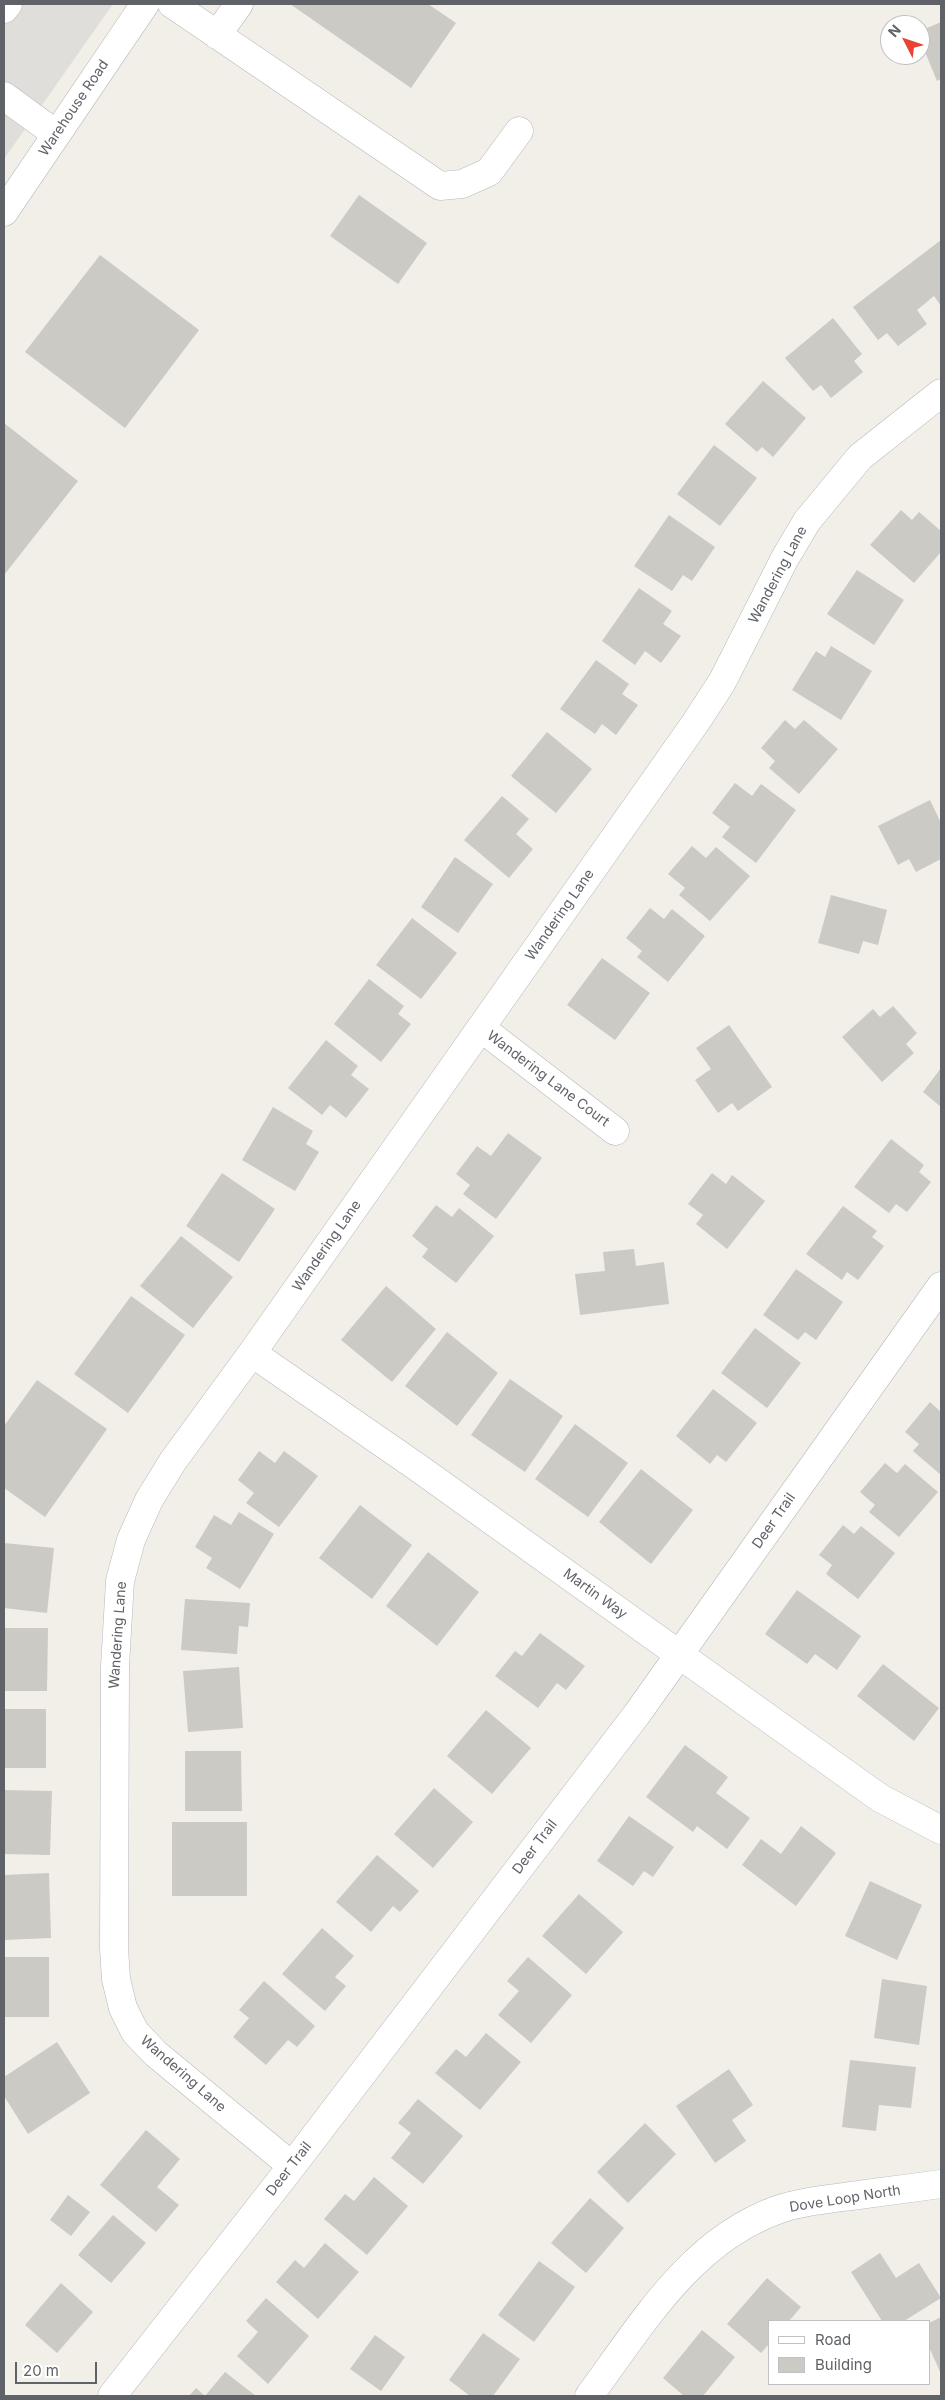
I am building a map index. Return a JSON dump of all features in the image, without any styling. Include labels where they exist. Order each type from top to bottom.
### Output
[{"type":"street","points":[[4,9],[8,4]]},
{"type":"street","name":"Warehouse Road","points":[[4,212],[145,4]]},
{"type":"street","points":[[172,4],[440,186],[462,184],[489,172],[519,131]]},
{"type":"street","points":[[218,35],[238,4]]},
{"type":"street","points":[[4,96],[56,134]]},
{"type":"street","name":"Wandering Lane","points":[[292,2166],[156,2054],[135,2032],[122,2008],[116,1979],[114,1666],[120,1581],[131,1540],[149,1500],[173,1461],[252,1353],[696,722],[722,682],[785,558],[807,521],[860,457],[939,399]]},
{"type":"street","name":"Wandering Lane Court","points":[[481,1028],[615,1131]]},
{"type":"street","name":"Deer Trail","points":[[112,2396],[292,2166],[631,1722],[941,1286]]},
{"type":"street","name":"Martin Way","points":[[252,1353],[417,1467],[880,1798],[941,1830]]},
{"type":"street","name":"Dove Loop North","points":[[589,2396],[675,2281],[706,2250],[740,2226],[778,2210],[817,2201],[941,2184]]},
{"type":"shaded area","points":[[4,4],[113,4],[4,159]]},
{"type":"building","points":[[290,4],[428,4],[456,23],[411,88]]},
{"type":"building","points":[[941,22],[941,79],[937,81],[930,64],[930,27]]},
{"type":"building","points":[[359,195],[427,243],[398,284],[330,236]]},
{"type":"building","points":[[941,240],[941,306],[934,296],[917,310],[927,324],[898,346],[887,333],[878,340],[853,307]]},
{"type":"building","points":[[100,255],[199,330],[125,428],[25,352]]},
{"type":"building","points":[[833,318],[862,354],[854,361],[863,372],[831,398],[821,385],[813,391],[785,358]]},
{"type":"building","points":[[763,381],[806,418],[773,457],[762,447],[757,452],[725,424]]},
{"type":"building","points":[[4,423],[78,481],[4,575]]},
{"type":"building","points":[[714,445],[757,478],[720,526],[677,494]]},
{"type":"building","points":[[901,510],[912,520],[919,512],[941,531],[941,552],[914,583],[870,545]]},
{"type":"building","points":[[669,515],[715,547],[692,581],[683,575],[672,591],[634,566]]},
{"type":"building","points":[[857,570],[904,600],[874,645],[827,614]]},
{"type":"building","points":[[639,588],[672,611],[663,624],[681,636],[661,663],[645,651],[635,665],[602,641]]},
{"type":"building","points":[[831,646],[872,671],[841,720],[792,690],[816,651],[825,657]]},
{"type":"building","points":[[596,660],[629,684],[622,694],[638,705],[616,735],[602,724],[595,734],[560,709]]},
{"type":"building","points":[[785,720],[795,729],[804,720],[838,749],[799,794],[769,768],[775,761],[761,748]]},
{"type":"building","points":[[547,732],[592,769],[556,813],[511,776]]},
{"type":"building","points":[[735,783],[752,796],[761,784],[796,810],[756,863],[722,837],[730,827],[712,813]]},
{"type":"building","points":[[502,796],[529,819],[516,834],[533,849],[509,878],[464,840]]},
{"type":"building","points":[[930,800],[941,823],[941,859],[916,872],[909,859],[898,865],[878,826]]},
{"type":"building","points":[[692,846],[706,858],[716,847],[750,876],[710,921],[679,895],[685,888],[668,874]]},
{"type":"building","points":[[455,857],[493,884],[458,933],[421,907]]},
{"type":"building","points":[[831,895],[887,910],[878,945],[863,941],[859,954],[818,943]]},
{"type":"building","points":[[650,908],[664,919],[672,909],[705,936],[668,982],[637,957],[642,951],[626,938]]},
{"type":"building","points":[[412,918],[457,953],[421,999],[376,965]]},
{"type":"building","points":[[602,958],[650,993],[615,1040],[567,1005]]},
{"type":"building","points":[[369,979],[404,1006],[398,1014],[411,1024],[381,1062],[334,1024]]},
{"type":"building","points":[[893,1006],[917,1033],[906,1044],[914,1053],[882,1082],[842,1037],[873,1009],[880,1017]]},
{"type":"building","points":[[729,1025],[772,1087],[738,1111],[732,1103],[718,1113],[695,1080],[711,1069],[696,1048]]},
{"type":"building","points":[[326,1040],[358,1066],[351,1075],[369,1089],[346,1118],[330,1105],[322,1115],[288,1088]]},
{"type":"building","points":[[941,1068],[941,1107],[923,1092]]},
{"type":"building","points":[[273,1107],[313,1131],[306,1144],[319,1152],[295,1191],[242,1160]]},
{"type":"building","points":[[508,1133],[542,1158],[496,1219],[463,1194],[470,1185],[456,1174],[477,1146],[491,1156]]},
{"type":"building","points":[[891,1139],[924,1165],[919,1172],[931,1182],[907,1212],[896,1204],[889,1213],[854,1187]]},
{"type":"building","points":[[222,1173],[275,1209],[239,1262],[186,1226]]},
{"type":"building","points":[[712,1173],[726,1184],[732,1175],[765,1201],[727,1249],[696,1224],[703,1215],[688,1204]]},
{"type":"building","points":[[436,1205],[452,1217],[459,1208],[494,1236],[456,1283],[422,1257],[428,1249],[412,1236]]},
{"type":"building","points":[[843,1206],[877,1231],[872,1237],[884,1246],[858,1280],[847,1272],[842,1280],[806,1254]]},
{"type":"building","points":[[181,1236],[233,1277],[193,1328],[140,1286]]},
{"type":"building","points":[[634,1249],[636,1266],[664,1262],[669,1304],[580,1315],[575,1274],[605,1271],[603,1252]]},
{"type":"building","points":[[796,1269],[843,1302],[816,1340],[805,1332],[798,1340],[763,1315]]},
{"type":"building","points":[[386,1286],[436,1329],[392,1382],[341,1340]]},
{"type":"building","points":[[131,1296],[185,1335],[128,1413],[74,1374]]},
{"type":"building","points":[[755,1328],[801,1363],[767,1408],[721,1373]]},
{"type":"building","points":[[447,1332],[498,1373],[457,1426],[405,1386]]},
{"type":"building","points":[[510,1379],[563,1416],[525,1472],[471,1435]]},
{"type":"building","points":[[37,1380],[107,1429],[45,1517],[4,1488],[4,1426]]},
{"type":"building","points":[[713,1389],[757,1423],[726,1462],[717,1455],[710,1464],[676,1436]]},
{"type":"building","points":[[930,1402],[941,1412],[941,1475],[913,1451],[919,1444],[905,1432]]},
{"type":"building","points":[[575,1424],[628,1463],[588,1517],[535,1479]]},
{"type":"building","points":[[259,1451],[275,1463],[284,1451],[318,1476],[279,1527],[246,1503],[254,1493],[238,1480]]},
{"type":"building","points":[[885,1463],[897,1473],[905,1464],[938,1492],[899,1537],[869,1512],[875,1505],[860,1492]]},
{"type":"building","points":[[641,1469],[693,1510],[651,1564],[599,1522]]},
{"type":"building","points":[[360,1505],[412,1545],[372,1599],[319,1558]]},
{"type":"building","points":[[239,1512],[274,1534],[240,1589],[206,1568],[212,1558],[195,1547],[214,1515],[231,1525]]},
{"type":"building","points":[[843,1525],[854,1534],[861,1526],[895,1553],[858,1599],[826,1574],[832,1565],[819,1555]]},
{"type":"building","points":[[4,1543],[54,1548],[47,1613],[4,1608]]},
{"type":"building","points":[[428,1552],[479,1592],[437,1646],[386,1606]]},
{"type":"building","points":[[797,1590],[861,1636],[837,1670],[815,1654],[807,1664],[765,1634]]},
{"type":"building","points":[[185,1599],[250,1603],[248,1627],[239,1626],[237,1654],[181,1650]]},
{"type":"building","points":[[4,1628],[48,1628],[47,1691],[4,1691]]},
{"type":"building","points":[[540,1633],[585,1666],[566,1690],[557,1683],[538,1708],[495,1676],[515,1651],[522,1656]]},
{"type":"building","points":[[883,1664],[939,1708],[914,1741],[857,1696]]},
{"type":"building","points":[[239,1667],[243,1728],[188,1732],[183,1671]]},
{"type":"building","points":[[4,1709],[46,1709],[46,1768],[4,1768]]},
{"type":"building","points":[[486,1710],[531,1748],[492,1794],[447,1756]]},
{"type":"building","points":[[685,1745],[728,1777],[716,1793],[750,1818],[727,1849],[697,1826],[693,1832],[646,1797]]},
{"type":"building","points":[[185,1751],[241,1751],[242,1811],[185,1811]]},
{"type":"building","points":[[434,1788],[473,1822],[433,1868],[394,1834]]},
{"type":"building","points":[[4,1790],[52,1791],[50,1855],[4,1854]]},
{"type":"building","points":[[629,1816],[674,1847],[653,1877],[644,1871],[633,1886],[597,1861]]},
{"type":"building","points":[[172,1822],[247,1822],[247,1896],[172,1896]]},
{"type":"building","points":[[801,1826],[836,1853],[796,1906],[742,1865],[761,1839],[781,1854]]},
{"type":"building","points":[[377,1855],[419,1891],[400,1912],[393,1906],[371,1932],[336,1902]]},
{"type":"building","points":[[49,1873],[51,1938],[4,1940],[4,1875]]},
{"type":"building","points":[[870,1881],[922,1905],[897,1960],[845,1936]]},
{"type":"building","points":[[579,1894],[623,1932],[586,1974],[542,1936]]},
{"type":"building","points":[[322,1928],[354,1956],[335,1977],[346,1986],[325,2011],[282,1974]]},
{"type":"building","points":[[4,1957],[49,1957],[49,2017],[4,2017]]},
{"type":"building","points":[[528,1957],[572,1995],[531,2043],[498,2015],[519,1991],[507,1981]]},
{"type":"building","points":[[882,1979],[927,1986],[919,2045],[874,2038]]},
{"type":"building","points":[[264,1981],[315,2026],[297,2047],[288,2040],[266,2065],[233,2037],[249,2018],[239,2010]]},
{"type":"building","points":[[486,2033],[521,2062],[480,2110],[435,2073],[456,2049],[466,2057]]},
{"type":"building","points":[[57,2042],[90,2093],[28,2134],[4,2096],[4,2077]]},
{"type":"building","points":[[850,2060],[916,2067],[911,2108],[879,2105],[876,2131],[842,2127]]},
{"type":"building","points":[[729,2069],[753,2105],[732,2120],[746,2141],[715,2163],[676,2106]]},
{"type":"building","points":[[418,2099],[463,2136],[423,2184],[391,2158],[411,2133],[398,2123]]},
{"type":"building","points":[[645,2123],[676,2154],[628,2203],[597,2172]]},
{"type":"building","points":[[146,2130],[180,2159],[157,2187],[179,2205],[156,2232],[100,2185]]},
{"type":"building","points":[[374,2177],[408,2206],[367,2255],[324,2219],[345,2194],[354,2201]]},
{"type":"building","points":[[68,2195],[90,2212],[71,2236],[50,2220]]},
{"type":"building","points":[[590,2198],[624,2228],[586,2273],[551,2243]]},
{"type":"building","points":[[113,2215],[146,2243],[111,2283],[78,2255]]},
{"type":"building","points":[[325,2243],[359,2272],[318,2319],[276,2282],[295,2260],[304,2268]]},
{"type":"building","points":[[880,2253],[896,2278],[919,2263],[941,2298],[906,2320],[881,2320],[851,2272]]},
{"type":"building","points":[[539,2261],[575,2287],[534,2342],[498,2315]]},
{"type":"building","points":[[767,2278],[801,2307],[790,2320],[768,2320],[768,2345],[761,2353],[727,2324]]},
{"type":"building","points":[[61,2283],[93,2312],[57,2353],[25,2325]]},
{"type":"building","points":[[266,2298],[309,2336],[268,2384],[237,2356],[258,2332],[246,2321]]},
{"type":"building","points":[[941,2317],[941,2374],[930,2349],[930,2322]]},
{"type":"building","points":[[702,2330],[735,2357],[703,2396],[684,2396],[663,2378]]},
{"type":"building","points":[[483,2333],[520,2359],[493,2396],[470,2396],[449,2380]]},
{"type":"building","points":[[375,2335],[405,2357],[381,2391],[350,2369]]},
{"type":"building","points":[[225,2372],[256,2396],[205,2396]]},
{"type":"building","points":[[196,2388],[205,2396],[189,2396]]}]
